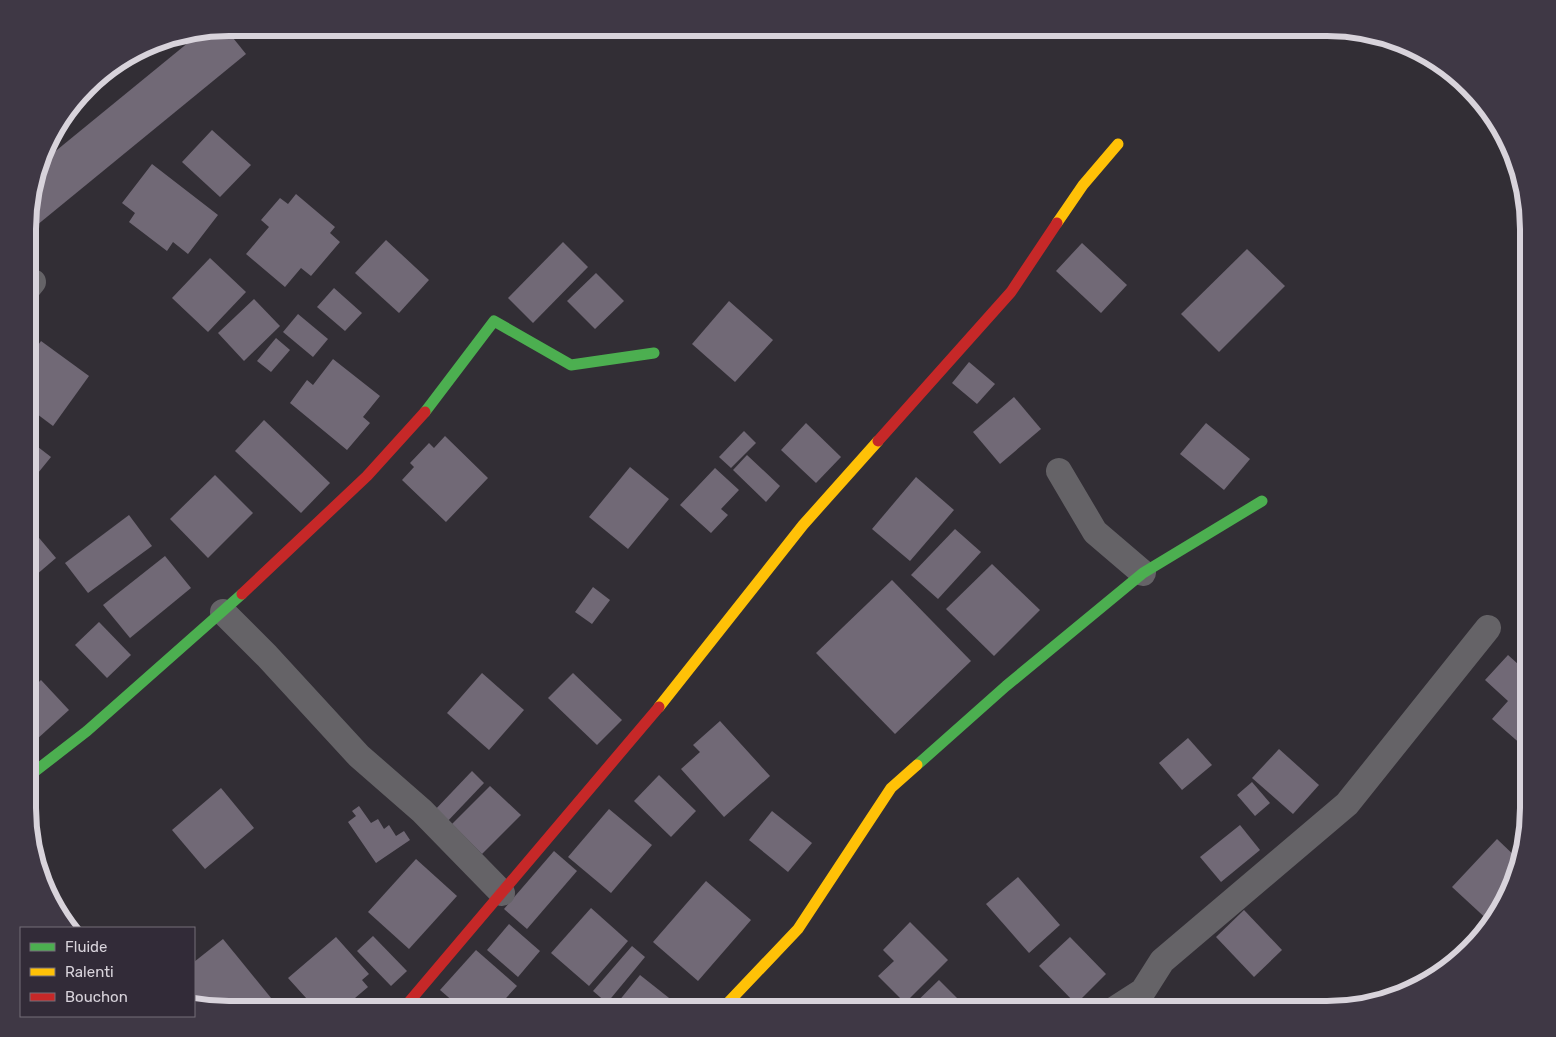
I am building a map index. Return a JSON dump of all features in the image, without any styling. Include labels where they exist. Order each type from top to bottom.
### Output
[{"type":"street","points":[[409,1001],[681,680],[803,525],[1011,292],[1083,185],[1118,144]]},
{"type":"street","points":[[36,771],[88,731],[223,612],[367,476],[434,402],[494,320],[571,365],[654,353]]},
{"type":"street","points":[[1059,471],[1095,532],[1143,573]]},
{"type":"street","points":[[730,1001],[798,929],[891,788],[1006,686],[1143,573],[1262,501]]},
{"type":"street","points":[[223,612],[267,656],[359,756],[422,811],[502,893]]},
{"type":"street","points":[[1127,1001],[1143,991],[1162,961],[1347,804],[1488,628]]},
{"type":"building","points":[[231,36],[246,54],[36,226],[40,192],[51,155],[191,40]]},
{"type":"building","points":[[212,130],[251,165],[220,197],[182,162]]},
{"type":"building","points":[[152,164],[218,215],[188,254],[173,242],[167,251],[129,222],[135,213],[122,203]]},
{"type":"building","points":[[296,194],[335,227],[330,233],[340,242],[311,276],[301,268],[285,287],[246,254],[269,227],[261,220],[280,198],[288,204]]},
{"type":"building","points":[[386,240],[429,280],[399,313],[355,273]]},
{"type":"building","points":[[563,242],[588,267],[533,323],[508,298]]},
{"type":"building","points":[[1082,243],[1127,285],[1101,313],[1056,271]]},
{"type":"building","points":[[1247,249],[1285,286],[1219,352],[1181,314]]},
{"type":"building","points":[[210,258],[246,292],[208,332],[172,298]]},
{"type":"building","points":[[596,273],[624,301],[595,329],[567,301]]},
{"type":"building","points":[[334,288],[362,313],[345,331],[317,307]]},
{"type":"building","points":[[254,299],[280,326],[244,361],[218,333]]},
{"type":"building","points":[[729,301],[773,340],[735,382],[692,344]]},
{"type":"building","points":[[298,314],[328,339],[313,357],[283,332]]},
{"type":"building","points":[[276,338],[290,350],[271,372],[257,361]]},
{"type":"building","points":[[41,341],[89,376],[53,426],[36,413],[36,348]]},
{"type":"building","points":[[333,359],[380,396],[363,417],[370,423],[347,450],[290,403],[307,380],[313,385]]},
{"type":"building","points":[[969,362],[995,384],[977,404],[952,383]]},
{"type":"building","points":[[1014,397],[1041,429],[1000,464],[973,432]]},
{"type":"building","points":[[264,420],[330,483],[301,513],[235,451]]},
{"type":"building","points":[[806,423],[841,457],[816,483],[781,450]]},
{"type":"building","points":[[1206,423],[1250,459],[1224,490],[1180,454]]},
{"type":"building","points":[[744,431],[756,443],[731,468],[719,457]]},
{"type":"building","points":[[445,436],[488,478],[446,522],[402,480],[414,467],[410,463],[429,443],[434,448]]},
{"type":"building","points":[[36,445],[51,457],[36,475]]},
{"type":"building","points":[[747,455],[780,486],[766,502],[733,470]]},
{"type":"building","points":[[630,467],[669,499],[628,549],[589,517]]},
{"type":"building","points":[[715,468],[739,490],[721,509],[728,515],[711,533],[680,505]]},
{"type":"building","points":[[215,475],[253,513],[208,558],[170,519]]},
{"type":"building","points":[[916,477],[954,510],[910,561],[872,529]]},
{"type":"building","points":[[129,515],[152,546],[88,593],[65,563]]},
{"type":"building","points":[[955,529],[981,552],[938,599],[911,575]]},
{"type":"building","points":[[36,534],[56,558],[36,575]]},
{"type":"building","points":[[165,556],[191,588],[130,638],[103,605]]},
{"type":"building","points":[[992,564],[1040,610],[994,656],[946,609]]},
{"type":"building","points":[[892,580],[971,661],[895,734],[816,653]]},
{"type":"building","points":[[593,587],[610,600],[592,624],[575,612]]},
{"type":"building","points":[[99,622],[131,655],[107,678],[75,645]]},
{"type":"building","points":[[1508,655],[1520,666],[1520,743],[1492,719],[1508,701],[1485,680]]},
{"type":"building","points":[[482,673],[524,710],[489,750],[447,713]]},
{"type":"building","points":[[573,673],[622,720],[597,745],[548,698]]},
{"type":"building","points":[[41,680],[69,710],[36,740],[36,685]]},
{"type":"building","points":[[720,721],[770,776],[724,817],[681,769],[700,752],[693,745]]},
{"type":"building","points":[[1188,738],[1212,765],[1182,790],[1159,763]]},
{"type":"building","points":[[1279,749],[1319,785],[1293,814],[1252,778]]},
{"type":"building","points":[[472,771],[484,783],[444,825],[432,813]]},
{"type":"building","points":[[659,775],[696,811],[671,837],[634,801]]},
{"type":"building","points":[[1252,782],[1270,803],[1255,816],[1237,795]]},
{"type":"building","points":[[490,786],[521,815],[482,854],[452,824]]},
{"type":"building","points":[[221,788],[254,828],[205,869],[172,830]]},
{"type":"building","points":[[359,806],[371,823],[378,819],[384,829],[389,825],[396,836],[404,831],[410,840],[376,863],[348,822],[356,816],[352,811]]},
{"type":"building","points":[[609,809],[652,845],[611,893],[568,857]]},
{"type":"building","points":[[772,811],[812,843],[788,872],[749,840]]},
{"type":"building","points":[[1240,825],[1260,850],[1221,882],[1200,857]]},
{"type":"building","points":[[1497,839],[1514,855],[1510,870],[1500,893],[1485,918],[1452,887]]},
{"type":"building","points":[[554,851],[577,871],[527,929],[504,909]]},
{"type":"building","points":[[416,859],[457,896],[409,949],[368,912]]},
{"type":"building","points":[[1018,877],[1060,925],[1029,953],[986,904]]},
{"type":"building","points":[[706,881],[751,920],[698,981],[653,942]]},
{"type":"building","points":[[591,908],[628,941],[589,986],[551,953]]},
{"type":"building","points":[[1244,910],[1282,950],[1254,977],[1216,937]]},
{"type":"building","points":[[910,922],[948,960],[907,1001],[903,1001],[878,976],[894,961],[883,950]]},
{"type":"building","points":[[509,924],[540,951],[518,977],[487,950]]},
{"type":"building","points":[[373,936],[407,971],[391,986],[357,951]]},
{"type":"building","points":[[336,937],[369,974],[362,980],[368,987],[351,1001],[309,1001],[288,978]]},
{"type":"building","points":[[1070,937],[1106,974],[1079,1001],[1073,1001],[1039,966]]},
{"type":"building","points":[[223,939],[273,1001],[229,1001],[195,998],[195,961]]},
{"type":"building","points":[[632,946],[645,957],[609,1001],[605,1001],[593,991]]},
{"type":"building","points":[[476,950],[517,986],[503,1001],[453,1001],[440,990]]},
{"type":"building","points":[[640,975],[673,1001],[619,1001]]},
{"type":"building","points":[[939,980],[960,1001],[917,1001]]},
{"type":"traffic: fast","points":[[425,412],[494,321],[571,365],[654,353]]},
{"type":"traffic: fast","points":[[917,765],[1006,686],[1143,573],[1262,501]]},
{"type":"traffic: fast","points":[[36,771],[87,731],[242,594]]},
{"type":"traffic: slow","points":[[1057,223],[1083,185],[1118,144]]},
{"type":"traffic: slow","points":[[659,707],[803,525],[878,441]]},
{"type":"traffic: slow","points":[[730,1001],[798,929],[891,788],[917,765]]},
{"type":"traffic: jam","points":[[878,441],[1011,292],[1057,223]]},
{"type":"traffic: jam","points":[[242,594],[367,476],[425,412]]},
{"type":"traffic: jam","points":[[410,1001],[659,707]]}]
